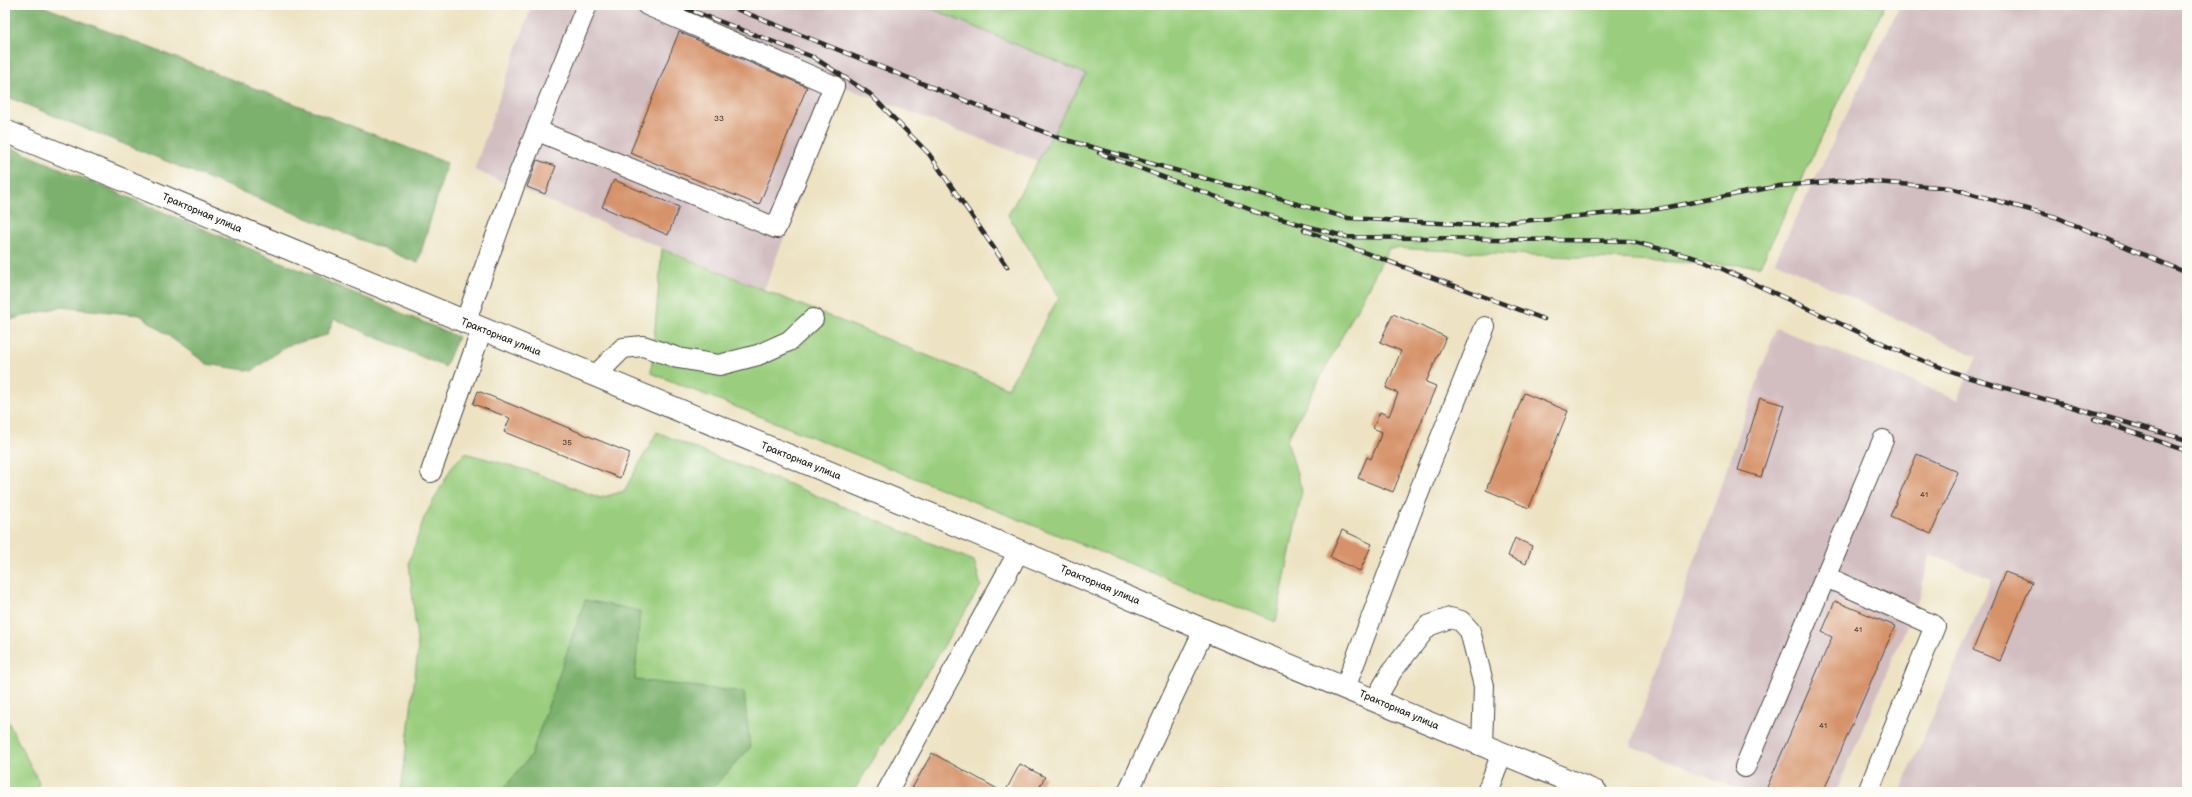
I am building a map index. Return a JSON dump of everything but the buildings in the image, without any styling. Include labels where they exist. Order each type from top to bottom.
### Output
[{"type":"main road","name":"Тракторная улица","points":[[5,132],[1019,551],[1204,630],[1596,792]]},
{"type":"lane","points":[[431,472],[514,186],[538,131],[587,5]]},
{"type":"lane","points":[[538,131],[776,228],[834,86],[647,5]]},
{"type":"lane","points":[[595,376],[624,348],[643,346],[678,358],[720,365],[758,355],[789,341],[814,319]]},
{"type":"lane","points":[[1345,688],[1415,502],[1485,327]]},
{"type":"lane","points":[[1745,767],[1883,440]]},
{"type":"lane","points":[[887,792],[1019,551]]},
{"type":"lane","points":[[1826,577],[1935,626],[1868,792]]},
{"type":"lane","points":[[1375,700],[1392,671],[1428,626],[1450,618],[1461,621],[1470,631],[1484,686],[1492,749],[1487,792]]},
{"type":"lane","points":[[1128,792],[1204,630]]},
{"type":"shaded area","points":[[532,5],[930,5],[1086,74],[1038,161],[842,86],[764,290],[474,170]]},
{"type":"shaded area","points":[[1900,5],[2187,5],[2187,792],[1900,792],[1992,579],[1930,554],[1920,595],[1836,792],[1743,792],[1684,766],[1630,746],[1776,328],[1957,399],[1977,357],[1775,261]]},
{"type":"green space","points":[[5,5],[40,5],[447,163],[418,263],[5,96]]},
{"type":"green space","points":[[923,5],[1885,5],[1760,266],[1389,248],[1287,440],[1302,491],[1276,622],[651,373],[662,249],[1008,388],[1059,297],[1008,215],[1086,74]]},
{"type":"green space","points":[[5,145],[458,337],[445,367],[334,319],[327,335],[286,346],[252,371],[207,364],[140,315],[60,307],[5,321]]},
{"type":"green space","points":[[657,432],[711,455],[784,482],[974,561],[981,586],[853,792],[401,792],[418,650],[409,562],[424,518],[453,465],[465,453],[530,471],[600,498],[624,491]]},
{"type":"green space","points":[[585,600],[640,611],[635,680],[744,692],[750,748],[709,792],[501,792],[531,755]]},
{"type":"green space","points":[[5,716],[39,782],[37,792],[5,792]]},
{"type":"railway","points":[[677,5],[813,57],[870,94],[929,154],[1007,267]]},
{"type":"railway","points":[[726,5],[1064,140]]},
{"type":"railway","points":[[1059,138],[1348,218],[1475,225],[1658,209],[1779,186],[1851,180],[1950,188],[2056,217],[2187,273]]},
{"type":"railway","points":[[1099,153],[1257,212]]},
{"type":"railway","points":[[1252,211],[1347,237],[1630,241],[1703,260],[1908,355],[1967,377],[2187,440]]},
{"type":"railway","points":[[1304,230],[1544,319]]},
{"type":"railway","points":[[2094,419],[2187,451]]}]
